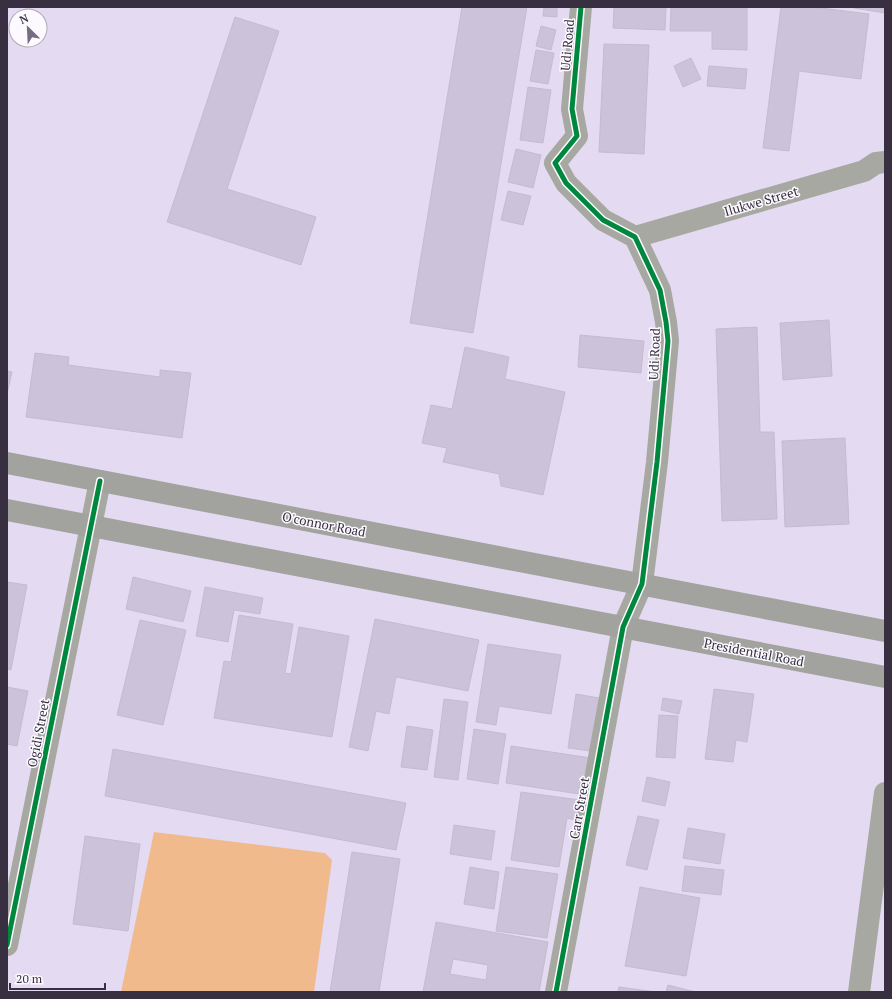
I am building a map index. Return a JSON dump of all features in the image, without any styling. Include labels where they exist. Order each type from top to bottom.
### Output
[{"type":"main road","name":"O'connor Road","points":[[7,464],[642,584]]},
{"type":"main road","points":[[7,510],[624,627]]},
{"type":"main road","points":[[642,584],[885,631]]},
{"type":"main road","name":"Presidential Road","points":[[624,627],[885,677]]},
{"type":"street","name":"Udi Road","points":[[581,7],[572,109],[577,136],[555,163],[566,182],[603,220],[635,237],[660,290],[668,341],[657,462],[642,584],[624,627]]},
{"type":"street","name":"Ilukwe Street","points":[[635,237],[864,171],[876,163],[885,162]]},
{"type":"street","name":"Ogidi Street","points":[[7,944],[14,877],[100,481]]},
{"type":"street","name":"Carr Street","points":[[556,992],[624,627]]},
{"type":"street","points":[[860,992],[885,793]]},
{"type":"shaded area","points":[[154,832],[325,853],[332,860],[314,992],[121,992]]},
{"type":"building","points":[[462,7],[527,7],[473,333],[410,323]]},
{"type":"building","points":[[544,7],[557,7],[557,17],[543,16]]},
{"type":"building","points":[[614,7],[666,7],[665,30],[613,28]]},
{"type":"building","points":[[671,7],[747,7],[747,50],[712,49],[712,31],[670,31]]},
{"type":"building","points":[[781,7],[813,7],[869,14],[861,79],[799,71],[789,151],[763,148]]},
{"type":"building","points":[[885,7],[885,13],[854,8]]},
{"type":"building","points":[[235,17],[279,31],[227,189],[316,217],[301,265],[167,222]]},
{"type":"building","points":[[541,26],[556,30],[551,50],[536,46]]},
{"type":"building","points":[[604,44],[649,45],[644,154],[599,152]]},
{"type":"building","points":[[536,50],[554,53],[548,84],[530,81]]},
{"type":"building","points":[[691,58],[701,79],[683,87],[674,66]]},
{"type":"building","points":[[709,66],[747,69],[745,89],[707,86]]},
{"type":"building","points":[[528,87],[551,90],[543,143],[520,140]]},
{"type":"building","points":[[516,149],[541,155],[533,188],[508,182]]},
{"type":"building","points":[[508,191],[531,196],[523,225],[501,220]]},
{"type":"building","points":[[829,320],[832,376],[783,380],[780,323]]},
{"type":"building","points":[[757,327],[760,432],[774,432],[777,519],[722,521],[716,329]]},
{"type":"building","points":[[580,335],[644,341],[641,373],[578,367]]},
{"type":"building","points":[[465,347],[509,357],[505,379],[565,392],[543,495],[501,486],[499,474],[443,462],[447,448],[422,443],[431,405],[452,409]]},
{"type":"building","points":[[35,353],[69,357],[68,365],[160,377],[160,370],[191,373],[182,438],[26,417]]},
{"type":"building","points":[[7,371],[12,372],[7,394]]},
{"type":"building","points":[[845,438],[849,524],[785,527],[782,441]]},
{"type":"building","points":[[133,577],[191,591],[183,622],[126,609]]},
{"type":"building","points":[[7,582],[27,585],[11,670],[7,669]]},
{"type":"building","points":[[205,587],[263,598],[260,614],[234,610],[228,642],[196,636]]},
{"type":"building","points":[[239,615],[293,624],[285,673],[291,674],[299,627],[349,636],[332,737],[214,718],[224,661],[231,662]]},
{"type":"building","points":[[375,619],[479,640],[468,691],[396,677],[389,714],[376,711],[368,751],[349,747]]},
{"type":"building","points":[[140,620],[186,630],[163,725],[117,715]]},
{"type":"building","points":[[488,644],[561,655],[551,714],[499,706],[496,725],[476,722]]},
{"type":"building","points":[[7,687],[28,691],[17,746],[7,744]]},
{"type":"building","points":[[714,689],[754,694],[747,742],[736,740],[733,762],[705,759]]},
{"type":"building","points":[[576,694],[599,698],[591,751],[568,748]]},
{"type":"building","points":[[663,698],[682,701],[679,714],[661,710]]},
{"type":"building","points":[[444,699],[468,702],[458,780],[434,777]]},
{"type":"building","points":[[659,715],[678,716],[675,758],[656,757]]},
{"type":"building","points":[[407,726],[433,730],[427,770],[401,767]]},
{"type":"building","points":[[474,729],[506,734],[498,784],[467,779]]},
{"type":"building","points":[[511,746],[591,758],[586,795],[506,783]]},
{"type":"building","points":[[113,749],[406,803],[396,850],[105,796]]},
{"type":"building","points":[[647,777],[670,782],[665,806],[642,801]]},
{"type":"building","points":[[521,792],[587,801],[584,822],[567,818],[559,867],[511,860]]},
{"type":"building","points":[[638,816],[659,820],[647,870],[626,865]]},
{"type":"building","points":[[454,825],[495,831],[491,860],[450,854]]},
{"type":"building","points":[[688,828],[725,834],[720,864],[683,858]]},
{"type":"building","points":[[85,836],[140,844],[128,931],[73,924]]},
{"type":"building","points":[[352,852],[400,859],[379,992],[330,992]]},
{"type":"building","points":[[685,866],[724,870],[721,895],[682,891]]},
{"type":"building","points":[[470,867],[499,872],[494,909],[464,904]]},
{"type":"building","points":[[506,867],[558,874],[547,938],[496,931]]},
{"type":"building","points":[[640,887],[700,898],[686,976],[625,966]]},
{"type":"building","points":[[436,922],[548,942],[539,992],[423,992]],"holes":[[[453,959],[488,965],[486,980],[450,974]]]},
{"type":"building","points":[[668,985],[696,992],[666,992]]},
{"type":"building","points":[[619,987],[656,992],[618,992]]},
{"type":"cycle path","points":[[556,992],[623,627],[642,584],[657,462],[668,341],[660,290],[635,237],[603,220],[566,183],[555,163],[577,136],[572,109],[581,7]]},
{"type":"cycle path","points":[[7,945],[100,481]]}]
